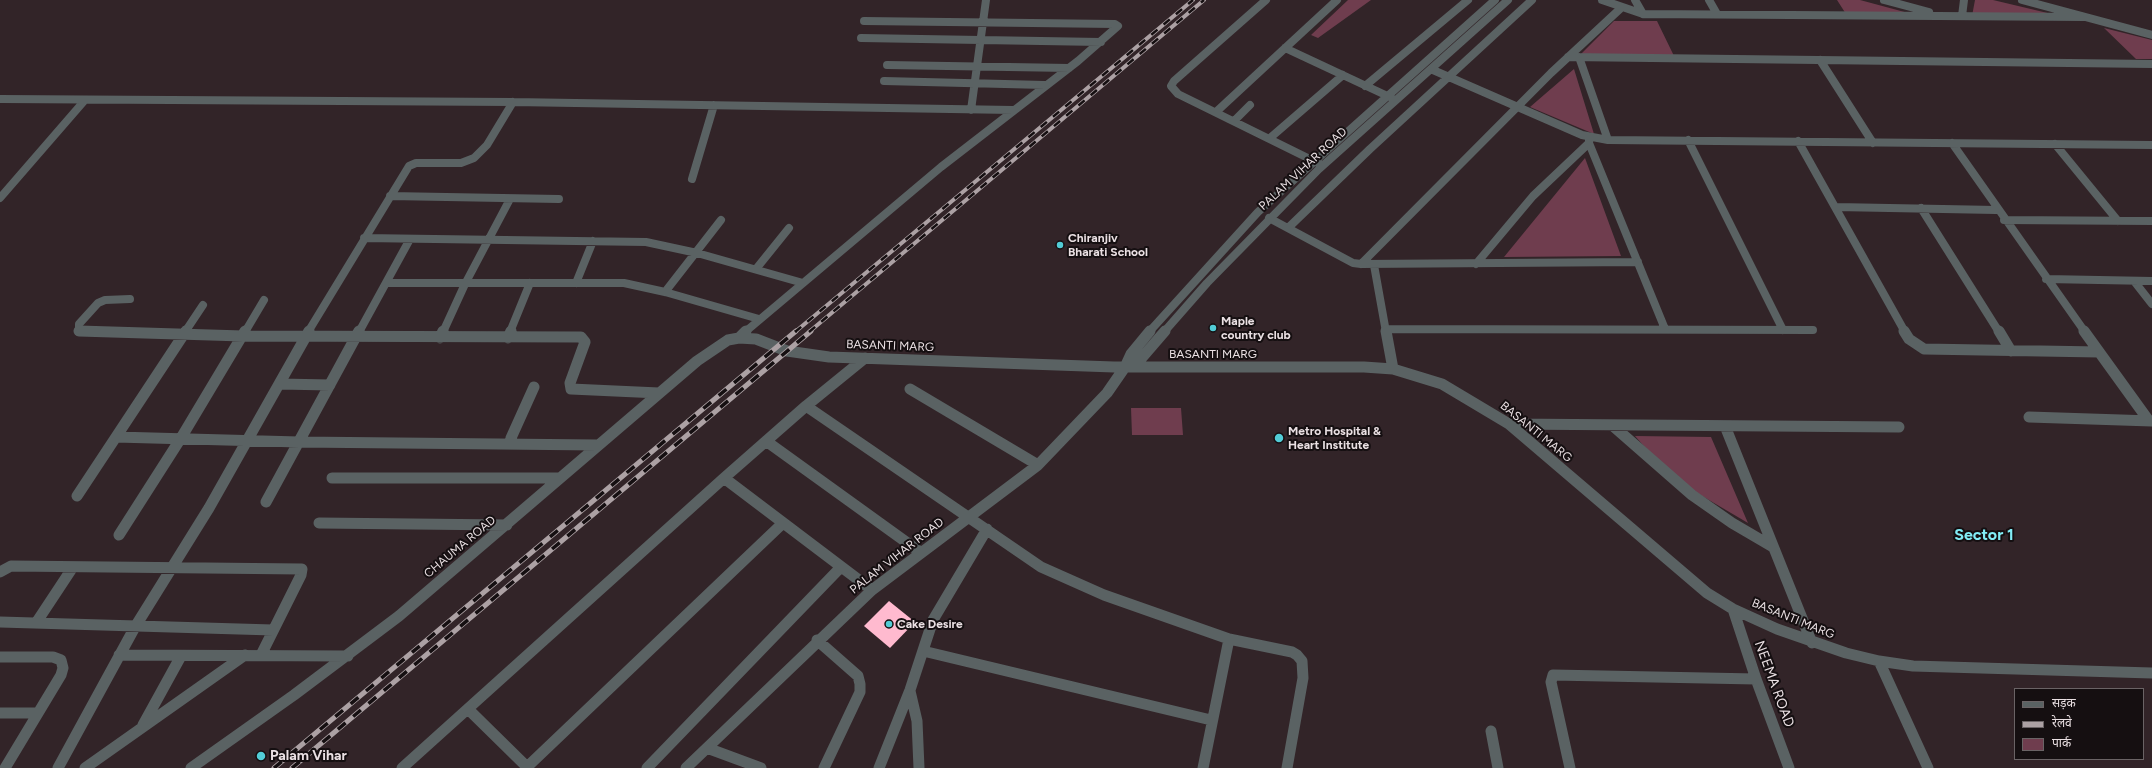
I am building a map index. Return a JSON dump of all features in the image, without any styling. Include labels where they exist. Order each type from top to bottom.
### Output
[{"type":"street","points":[[971,110],[986,0]]},
{"type":"street","points":[[1266,0],[1172,83],[1171,86],[1174,91],[1323,166]]},
{"type":"street","points":[[1216,112],[1337,0]]},
{"type":"street","points":[[1365,86],[1468,0]]},
{"type":"street","name":"PALAM VIHAR ROAD","points":[[686,768],[817,640],[872,590],[920,552],[970,517],[1038,465],[1093,408],[1125,367],[1130,354],[1208,265],[1258,212],[1495,0]]},
{"type":"street","name":"PALAM VIHAR ROAD","points":[[1125,367],[1140,360],[1207,283],[1269,218],[1323,166],[1432,70],[1508,0]]},
{"type":"street","points":[[1288,228],[1370,149],[1532,0]]},
{"type":"street","points":[[1602,0],[1621,8],[1643,14],[2086,17]]},
{"type":"street","points":[[1635,0],[1643,14]]},
{"type":"street","points":[[1710,0],[1718,14]]},
{"type":"street","points":[[1884,0],[1942,16]]},
{"type":"street","points":[[1962,16],[1964,0]]},
{"type":"street","points":[[2022,0],[2152,35]]},
{"type":"street","points":[[1361,264],[1516,108],[1621,8]]},
{"type":"street","points":[[739,338],[759,319],[941,167],[1101,42],[1118,25],[864,21]]},
{"type":"street","points":[[861,38],[1101,42]]},
{"type":"street","points":[[1285,48],[1397,101]]},
{"type":"street","points":[[1568,57],[2152,64]]},
{"type":"street","points":[[1579,58],[1608,140]]},
{"type":"street","points":[[1820,60],[1873,143]]},
{"type":"street","points":[[887,65],[1068,68]]},
{"type":"street","points":[[1432,70],[1589,140],[2152,145]]},
{"type":"street","points":[[1270,138],[1343,76]]},
{"type":"street","points":[[884,81],[975,82],[1045,85]]},
{"type":"street","points":[[0,99],[513,102],[1013,110]]},
{"type":"street","points":[[1,195],[85,100]]},
{"type":"street","points":[[58,768],[135,627],[209,508],[306,336],[390,196],[412,164],[461,163],[474,158],[487,145],[513,102]]},
{"type":"street","points":[[692,180],[714,105]]},
{"type":"street","points":[[1234,120],[1250,105]]},
{"type":"street","points":[[1589,140],[1665,329]]},
{"type":"street","points":[[1476,264],[1533,196],[1589,140]]},
{"type":"street","points":[[1688,140],[1783,330]]},
{"type":"street","points":[[1798,141],[1912,343],[1924,349],[2011,352],[2099,352]]},
{"type":"street","points":[[1952,143],[1996,210],[2151,421]]},
{"type":"street","points":[[2055,144],[2118,221]]},
{"type":"street","points":[[390,196],[558,200]]},
{"type":"street","points":[[440,338],[486,241],[510,199]]},
{"type":"street","points":[[1836,207],[1996,210]]},
{"type":"street","points":[[1921,208],[2011,352]]},
{"type":"street","points":[[1269,218],[1353,263],[1361,264],[1638,262]]},
{"type":"street","points":[[665,292],[698,253],[721,220]]},
{"type":"street","points":[[2004,220],[2152,221]]},
{"type":"street","points":[[756,269],[789,228]]},
{"type":"street","points":[[364,238],[653,243],[698,253],[803,283]]},
{"type":"street","points":[[266,502],[410,239]]},
{"type":"street","points":[[576,283],[593,241]]},
{"type":"street","points":[[1374,264],[1392,369]]},
{"type":"street","points":[[2046,279],[2152,281]]},
{"type":"street","points":[[2134,281],[2152,304]]},
{"type":"street","points":[[387,283],[624,283],[665,292],[759,319]]},
{"type":"street","points":[[508,338],[530,283]]},
{"type":"street","points":[[130,299],[105,300],[98,303],[79,324],[79,332],[243,336],[440,338],[581,337],[585,342],[570,383],[571,389],[575,391],[659,393]]},
{"type":"street","points":[[119,535],[181,438],[264,300]]},
{"type":"street","points":[[77,496],[203,306]]},
{"type":"street","points":[[1385,329],[1813,330]]},
{"type":"street","name":"BASANTI MARG","points":[[739,338],[756,339],[787,351],[809,355],[865,358],[1125,367],[1364,367],[1392,369],[1442,384],[1509,424],[1707,593],[1733,609],[1776,629],[1812,643],[1879,661],[1912,666],[2152,673]]},
{"type":"street","name":"CHAUMA ROAD","points":[[191,768],[348,656],[399,616],[507,525],[659,393],[711,351],[728,340],[739,338]]},
{"type":"street","points":[[402,768],[766,440],[865,358]]},
{"type":"street","points":[[280,384],[330,385]]},
{"type":"street","points":[[504,439],[534,387]]},
{"type":"street","points":[[910,389],[1038,465]]},
{"type":"street","points":[[806,406],[1041,567],[1070,582],[1229,639],[1292,652],[1302,661],[1303,678],[1287,768]]},
{"type":"street","points":[[2029,417],[2151,421]]},
{"type":"street","points":[[1509,424],[1900,427]]},
{"type":"street","points":[[1612,425],[1642,453],[1692,494],[1732,523],[1773,547]]},
{"type":"street","points":[[1725,426],[1812,643]]},
{"type":"street","points":[[116,437],[299,442],[528,439]]},
{"type":"street","points":[[504,439],[598,445]]},
{"type":"street","points":[[766,440],[920,552]]},
{"type":"street","points":[[332,478],[560,478]]},
{"type":"street","points":[[724,478],[872,590]]},
{"type":"street","points":[[468,710],[527,768],[783,523]]},
{"type":"street","points":[[319,524],[507,525]]},
{"type":"street","points":[[880,768],[910,690],[933,620],[987,529]]},
{"type":"street","points":[[0,572],[11,566],[303,570],[261,654]]},
{"type":"street","points":[[36,624],[73,567]]},
{"type":"street","points":[[647,768],[841,567]]},
{"type":"street","name":"NEEMA ROAD","points":[[1733,609],[1756,679],[1789,768]]},
{"type":"street","points":[[0,622],[273,630]]},
{"type":"street","points":[[1203,768],[1229,639]]},
{"type":"street","points":[[817,640],[858,676],[860,684],[860,692],[824,768]]},
{"type":"street","points":[[923,651],[1212,720]]},
{"type":"street","points":[[119,655],[181,656],[261,654],[348,656]]},
{"type":"street","points":[[85,768],[245,655]]},
{"type":"street","points":[[0,656],[53,657],[61,660],[63,668],[61,675],[5,768]]},
{"type":"street","points":[[141,729],[181,656]]},
{"type":"street","points":[[1879,661],[1928,768]]},
{"type":"street","points":[[1570,768],[1550,682],[1553,675],[1756,679]]},
{"type":"street","points":[[910,690],[916,721],[919,768]]},
{"type":"street","points":[[0,713],[38,713]]},
{"type":"street","points":[[1491,731],[1498,768]]},
{"type":"street","points":[[707,748],[761,768]]},
{"type":"green space","points":[[1348,0],[1371,0],[1318,38],[1311,35]]},
{"type":"green space","points":[[1837,0],[1860,0],[1912,14],[1846,14]]},
{"type":"green space","points":[[1975,0],[1993,0],[2056,15],[1972,16]]},
{"type":"green space","points":[[1614,21],[1657,21],[1674,56],[1580,55]]},
{"type":"green space","points":[[2104,28],[2152,40],[2152,59],[2136,59]]},
{"type":"green space","points":[[1574,69],[1594,134],[1530,107]]},
{"type":"green space","points":[[1585,158],[1621,256],[1504,257]]},
{"type":"green space","points":[[1131,408],[1181,408],[1183,435],[1132,435]]},
{"type":"green space","points":[[1635,436],[1711,437],[1748,523],[1697,493],[1650,453]]},
{"type":"building","name":"Cake Desire","points":[[889,601],[915,622],[890,648],[864,626]]},
{"type":"railway","points":[[795,332],[1193,0]]},
{"type":"railway","points":[[809,332],[1204,0]]},
{"type":"railway","points":[[274,768],[796,331]]},
{"type":"railway","points":[[292,768],[811,331]]},
{"type":"place","name":"Chiranjiv Bharati School","points":[[1060,245]]},
{"type":"place","name":"Maple country club","points":[[1213,328]]},
{"type":"place","name":"Metro Hospital & Heart Institute","points":[[1279,438]]},
{"type":"place","name":"Cake Desire","points":[[889,624]]},
{"type":"place","name":"Palam Vihar","points":[[261,756]]},
{"type":"district","name":"Sector 1","points":[[1984,535]]}]
